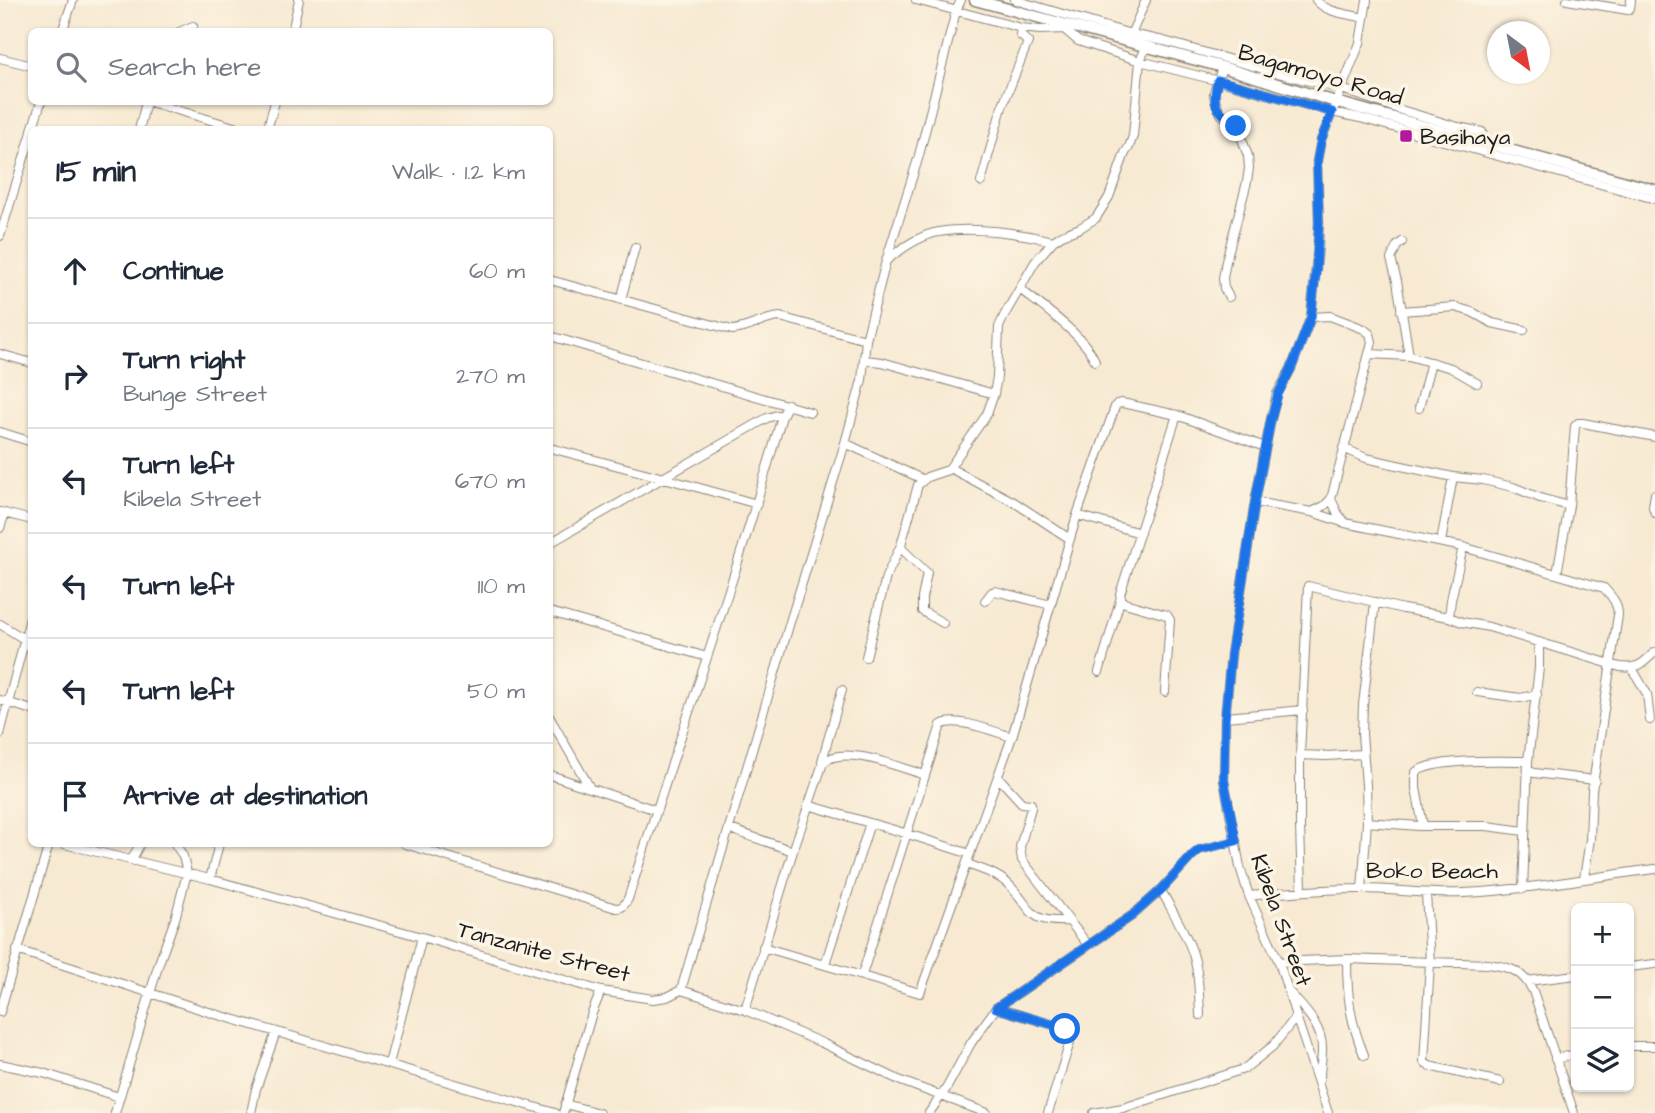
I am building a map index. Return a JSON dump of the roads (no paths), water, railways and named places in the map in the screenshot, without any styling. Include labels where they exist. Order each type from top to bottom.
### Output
[{"type":"highway","name":"Bagamoyo Road","points":[[975,0],[1064,27],[1129,38],[1146,47],[1222,67],[1334,107],[1484,142],[1655,190]]},
{"type":"street","points":[[63,28],[73,0]]},
{"type":"street","points":[[293,28],[299,0]]},
{"type":"street","points":[[916,0],[1021,28],[1040,30],[1064,27],[1078,41],[1140,61],[1334,107],[1360,118],[1655,199]]},
{"type":"street","points":[[961,0],[918,159],[886,261],[866,341],[862,380],[845,443],[681,990],[745,1010],[822,1042],[901,1081],[987,1113]]},
{"type":"street","points":[[1015,0],[1129,38],[1164,41],[1342,89],[1401,110],[1482,132],[1484,142]]},
{"type":"street","points":[[1129,38],[1146,0]]},
{"type":"street","points":[[1316,0],[1330,10],[1364,18]]},
{"type":"street","name":"Kibela Street","points":[[1328,1113],[1279,962],[1249,896],[1240,867],[1224,780],[1226,717],[1231,654],[1265,447],[1278,394],[1291,369],[1311,317],[1319,222],[1317,161],[1321,140],[1360,43],[1367,0]]},
{"type":"street","points":[[1567,0],[1628,10],[1631,0]]},
{"type":"street","points":[[188,28],[193,26]]},
{"type":"street","points":[[981,182],[1002,107],[1027,45],[1027,40],[1020,35],[1021,28]]},
{"type":"street","points":[[866,657],[886,577],[901,545],[918,485],[950,468],[988,414],[994,394],[999,327],[1035,262],[1062,234],[1080,228],[1096,218],[1109,197],[1133,136],[1140,61],[1146,47]]},
{"type":"street","points":[[0,58],[28,65]]},
{"type":"street","points":[[1222,67],[1214,93],[1217,107],[1221,114],[1236,126],[1248,156],[1249,168],[1223,278],[1229,297]]},
{"type":"street","points":[[34,126],[40,105]]},
{"type":"street","points":[[140,126],[147,105]]},
{"type":"street","points":[[158,105],[230,126]]},
{"type":"street","points":[[268,126],[274,105]]},
{"type":"street","points":[[0,236],[28,144]]},
{"type":"street","points":[[886,261],[914,240],[938,232],[973,230],[1033,236],[1053,241]]},
{"type":"street","points":[[1402,242],[1391,259],[1409,356]]},
{"type":"street","points":[[621,300],[635,247]]},
{"type":"street","points":[[553,281],[732,330],[780,317],[866,341]]},
{"type":"street","points":[[1020,289],[1082,340],[1095,361]]},
{"type":"street","points":[[1401,311],[1455,307],[1472,312],[1492,323],[1524,330]]},
{"type":"street","points":[[1311,317],[1329,316],[1367,331],[1372,342],[1331,499],[1312,512]]},
{"type":"street","points":[[553,337],[810,412]]},
{"type":"street","points":[[0,354],[28,362]]},
{"type":"street","points":[[1369,354],[1409,356],[1451,368],[1477,383]]},
{"type":"street","points":[[865,360],[882,362],[994,394]]},
{"type":"street","points":[[1419,408],[1431,362]]},
{"type":"street","points":[[423,847],[621,908],[628,899],[788,404]]},
{"type":"street","points":[[763,947],[920,993],[1012,737],[1077,515],[1117,404],[1177,415],[1265,447]]},
{"type":"street","points":[[1099,671],[1120,594],[1177,415]]},
{"type":"street","points":[[553,541],[767,418],[782,416]]},
{"type":"street","points":[[1557,575],[1569,506],[1576,424],[1583,423],[1655,438]]},
{"type":"street","points":[[0,432],[28,441]]},
{"type":"street","points":[[845,443],[924,480]]},
{"type":"street","points":[[1343,448],[1366,457],[1453,477],[1513,487],[1569,506]]},
{"type":"street","points":[[553,449],[757,504]]},
{"type":"street","points":[[950,468],[1014,502],[1070,539]]},
{"type":"street","points":[[1441,542],[1453,477]]},
{"type":"street","points":[[1655,494],[1655,513]]},
{"type":"street","points":[[1331,499],[1345,523]]},
{"type":"street","points":[[1255,502],[1312,512],[1345,523],[1463,547],[1604,588],[1617,603],[1618,615],[1592,791],[1590,839],[1584,878]]},
{"type":"street","points":[[0,528],[2,512],[28,519]]},
{"type":"street","points":[[1077,515],[1140,533]]},
{"type":"street","points":[[901,545],[927,573],[922,611],[943,623]]},
{"type":"street","points":[[1449,617],[1463,547]]},
{"type":"street","points":[[1302,890],[1300,755],[1308,586],[1449,617],[1632,668],[1638,667],[1655,652]]},
{"type":"street","points":[[985,601],[992,592],[999,591],[1051,605]]},
{"type":"street","points":[[1121,597],[1125,603],[1167,615],[1170,620],[1165,692]]},
{"type":"street","points":[[1362,889],[1367,822],[1363,705],[1375,602]]},
{"type":"street","points":[[553,613],[708,657]]},
{"type":"street","points":[[0,624],[24,639]]},
{"type":"street","points":[[0,734],[5,702],[28,625]]},
{"type":"street","points":[[1523,889],[1524,831],[1539,642]]},
{"type":"street","points":[[1632,668],[1647,694],[1650,720]]},
{"type":"street","points":[[821,768],[842,690]]},
{"type":"street","points":[[1477,692],[1521,698],[1536,694]]},
{"type":"street","points":[[5,702],[28,709]]},
{"type":"street","points":[[1226,717],[1303,710]]},
{"type":"street","points":[[862,975],[941,725],[952,722],[1012,737]]},
{"type":"street","points":[[553,723],[590,788]]},
{"type":"street","points":[[1300,755],[1363,754]]},
{"type":"street","points":[[745,1010],[822,763],[830,757],[852,755],[925,775]]},
{"type":"street","points":[[1423,826],[1416,772],[1423,767],[1464,763],[1529,765]]},
{"type":"street","points":[[1529,765],[1534,773],[1595,780]]},
{"type":"street","points":[[553,776],[656,810]]},
{"type":"street","points":[[998,777],[1023,803],[1031,804],[1020,847],[1022,860],[1088,945]]},
{"type":"street","points":[[808,805],[970,854]]},
{"type":"street","points":[[1367,822],[1423,826],[1487,826],[1524,831]]},
{"type":"street","points":[[825,964],[870,823]]},
{"type":"street","points":[[730,829],[793,851]]},
{"type":"street","points":[[929,1113],[971,1043],[996,1008],[1133,915],[1199,850],[1236,841]]},
{"type":"street","points":[[0,1012],[48,847]]},
{"type":"street","name":"Tanzanite Street","points":[[88,847],[422,937],[601,991],[653,999],[667,997],[681,990]]},
{"type":"street","points":[[132,859],[138,847]]},
{"type":"street","points":[[116,1113],[187,873],[183,856],[177,847]]},
{"type":"street","points":[[210,878],[218,847]]},
{"type":"street","points":[[967,864],[1005,881],[1032,913],[1041,919],[1069,921]]},
{"type":"street","name":"Boko Beach","points":[[1249,896],[1302,890],[1362,889],[1460,894],[1523,889],[1654,866]]},
{"type":"street","points":[[1161,890],[1194,956],[1200,1015]]},
{"type":"street","points":[[1426,893],[1430,962],[1424,1062],[1429,1066],[1500,1082]]},
{"type":"street","points":[[388,1064],[422,937]]},
{"type":"street","points":[[17,950],[276,1032],[555,1113]]},
{"type":"street","points":[[1347,959],[1347,996],[1364,1055]]},
{"type":"street","points":[[1279,962],[1347,959],[1508,967],[1527,981],[1533,991],[1574,1113]]},
{"type":"street","points":[[1634,966],[1655,964]]},
{"type":"street","points":[[1527,981],[1571,976]]},
{"type":"street","points":[[1288,990],[1310,1016],[1321,1037],[1319,1083]]},
{"type":"street","points":[[599,1113],[564,1109],[601,991]]},
{"type":"street","points":[[996,1008],[1061,1027],[1068,1033],[1070,1042],[1048,1113]]},
{"type":"street","points":[[1094,1113],[1123,1108],[1244,1069],[1273,1046],[1296,1017]]},
{"type":"street","points":[[251,1113],[276,1032]]},
{"type":"street","points":[[1634,1046],[1655,1046]]},
{"type":"street","points":[[1555,1059],[1571,1056]]},
{"type":"street","points":[[0,1063],[43,1073],[119,1097]]},
{"type":"place","name":"Basihaya","points":[[1406,136]]}]
